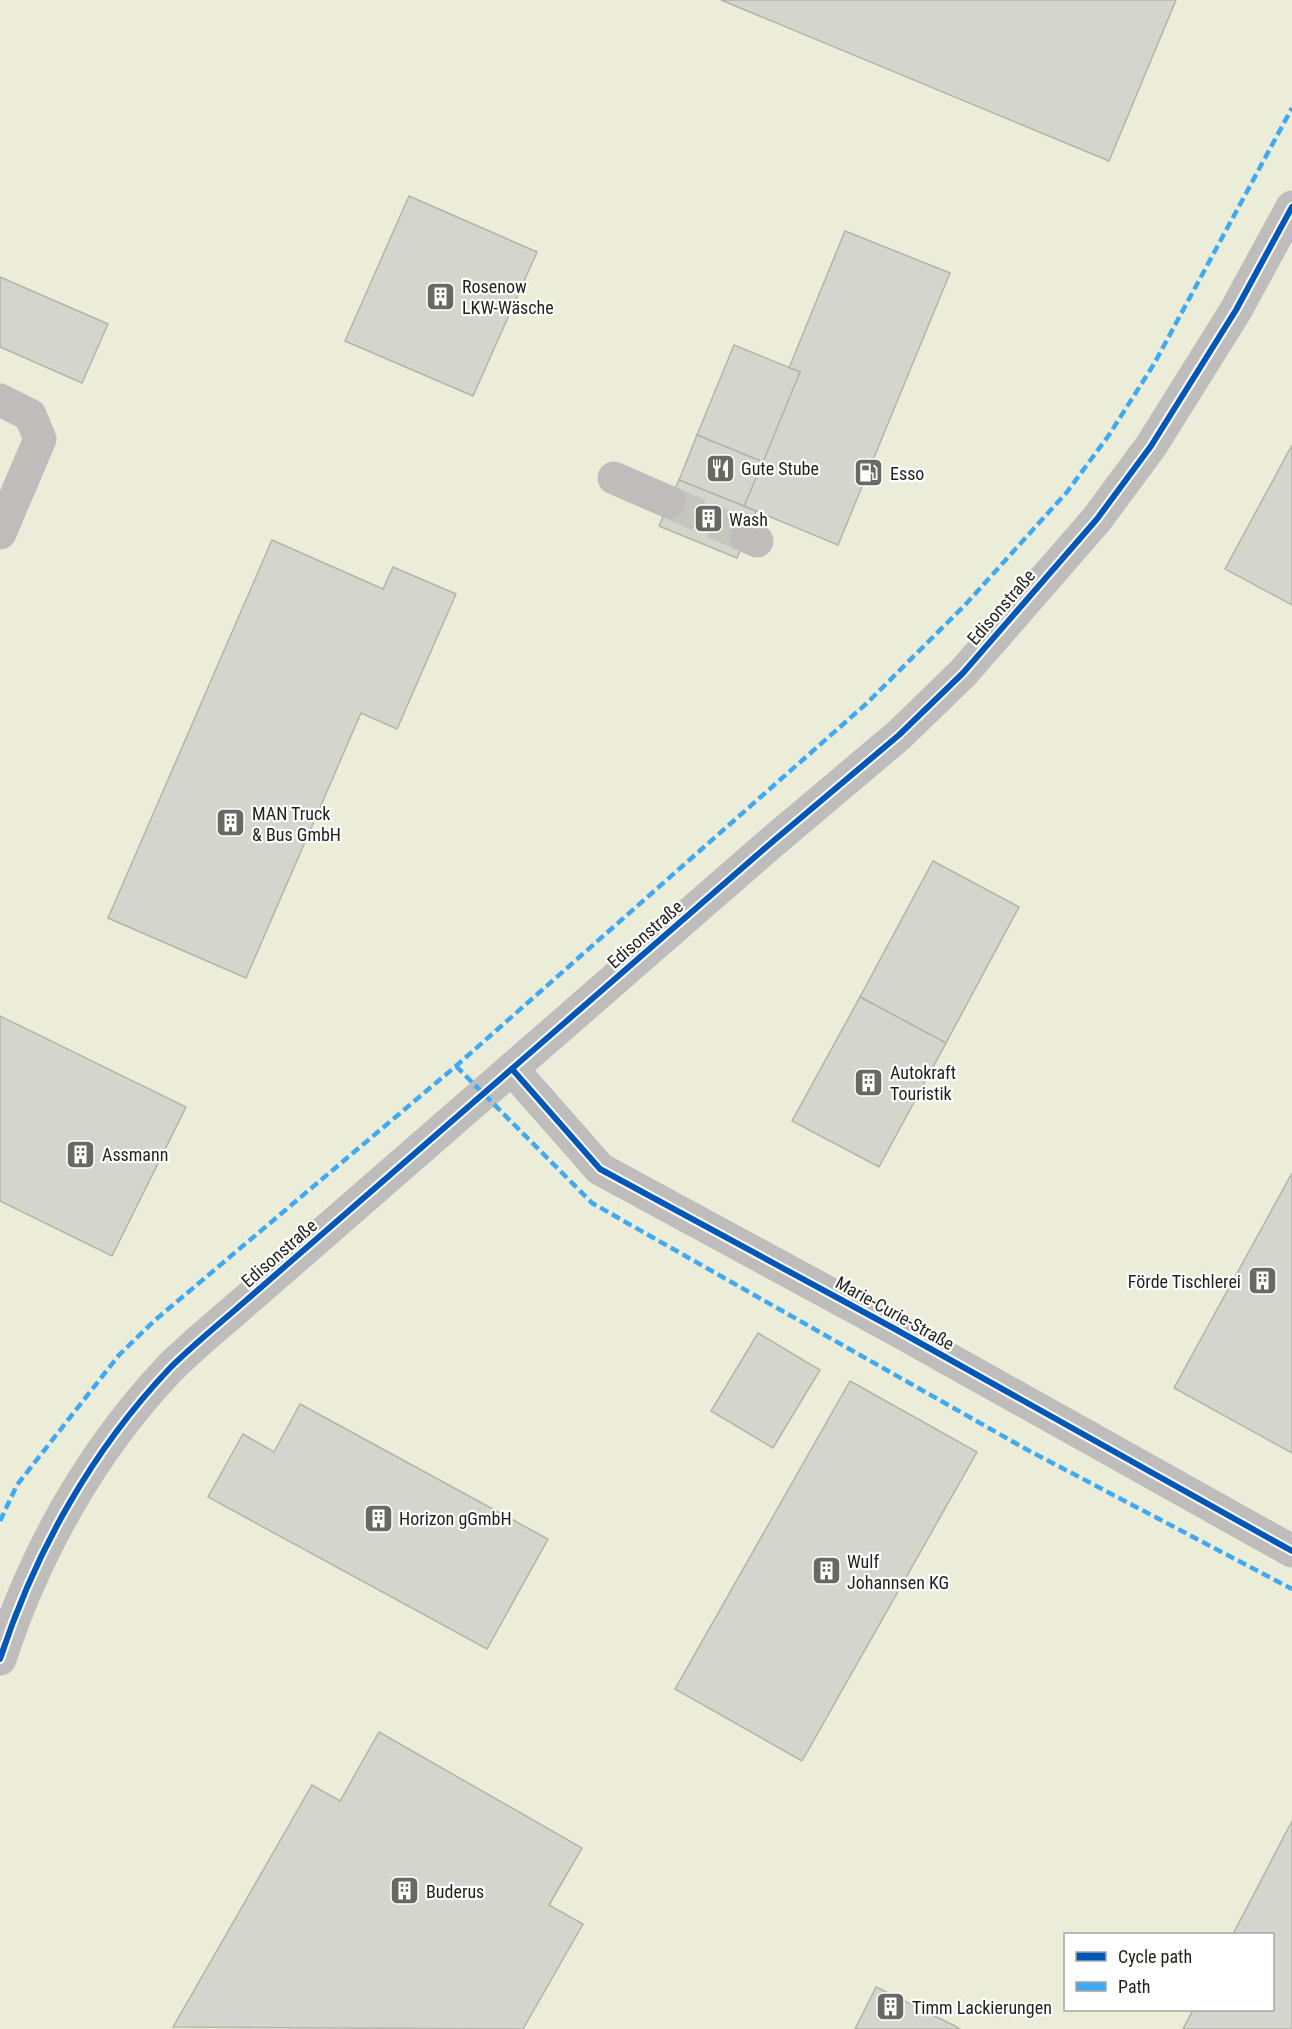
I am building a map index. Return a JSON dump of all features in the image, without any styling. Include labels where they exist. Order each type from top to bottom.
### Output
[{"type":"street","name":"Edisonstraße","points":[[1,1650],[33,1572],[58,1522],[88,1471],[137,1405],[187,1353],[899,735],[971,665],[1097,519],[1151,446],[1236,310],[1292,207]]},
{"type":"street","points":[[0,400],[30,415],[40,439],[0,533]]},
{"type":"street","points":[[614,478],[669,502]]},
{"type":"street","name":"Marie-Curie-Straße","points":[[512,1069],[600,1169],[895,1329],[1292,1551]]},
{"type":"shaded area","points":[[0,0],[1292,0],[1292,2029],[0,2029]]},
{"type":"building","points":[[721,0],[1176,0],[1109,161]]},
{"type":"building","name":"Rosenow LKW-Wäsche","points":[[409,196],[537,252],[473,396],[345,341]]},
{"type":"building","points":[[845,231],[950,273],[838,545],[744,506],[800,372],[789,368]]},
{"type":"building","points":[[0,277],[108,324],[82,383],[0,347]]},
{"type":"building","points":[[734,345],[800,372],[763,462],[697,435]]},
{"type":"building","points":[[697,435],[763,462],[744,506],[679,480]]},
{"type":"building","points":[[1292,445],[1292,605],[1225,569]]},
{"type":"building","name":"Wash","points":[[679,480],[756,511],[737,558],[659,526]]},
{"type":"building","name":"MAN Truck & Bus GmbH","points":[[272,540],[383,589],[393,567],[456,594],[397,729],[361,713],[246,978],[108,918]]},
{"type":"building","points":[[933,861],[1019,907],[946,1043],[860,997]]},
{"type":"building","name":"Autokraft Touristik","points":[[860,997],[946,1043],[879,1167],[792,1121]]},
{"type":"building","name":"Assmann","points":[[0,1016],[186,1107],[112,1256],[0,1201]]},
{"type":"building","name":"Förde Tischlerei","points":[[1292,1173],[1292,1453],[1174,1388]]},
{"type":"building","points":[[758,1333],[820,1370],[773,1448],[711,1411]]},
{"type":"building","name":"Wulf Johannsen KG","points":[[850,1381],[977,1452],[802,1761],[675,1689]]},
{"type":"building","name":"Horizon gGmbH","points":[[300,1404],[548,1539],[487,1649],[208,1497],[243,1434],[274,1452]]},
{"type":"building","name":"Buderus","points":[[379,1732],[582,1848],[549,1905],[583,1924],[523,2029],[173,2027],[312,1785],[340,1801]]},
{"type":"building","points":[[1292,1821],[1292,2029],[1183,2029],[1192,2011],[1274,2011],[1274,1933],[1234,1933]]},
{"type":"building","name":"Timm Lackierungen","points":[[876,1987],[955,2026],[960,2029],[855,2029]]},
{"type":"tunnel","points":[[669,502],[746,536]]},
{"type":"marked path","points":[[0,1521],[17,1485],[119,1355],[154,1321],[456,1066],[866,704],[965,605],[1067,492],[1109,435],[1154,364],[1292,108]]},
{"type":"marked path","points":[[456,1066],[592,1203],[1024,1448],[1292,1589]]},
{"type":"cycle path","points":[[0,1659],[30,1580],[69,1504],[115,1433],[170,1368],[771,843],[899,735],[963,673],[1097,519],[1151,446],[1236,310],[1292,207]]},
{"type":"cycle path","points":[[512,1069],[600,1169],[895,1329],[1292,1551]]},
{"type":"place","name":"Rosenow LKW-Wäsche","points":[[441,296]]},
{"type":"place","name":"Gute Stube","points":[[720,468]]},
{"type":"place","name":"Esso","points":[[869,473]]},
{"type":"place","name":"Wash","points":[[708,519]]},
{"type":"place","name":"MAN Truck & Bus GmbH","points":[[231,823]]},
{"type":"place","name":"Autokraft Touristik","points":[[869,1082]]},
{"type":"place","name":"Assmann","points":[[81,1154]]},
{"type":"place","name":"Förde Tischlerei","points":[[1262,1281]]},
{"type":"place","name":"Horizon gGmbH","points":[[378,1518]]},
{"type":"place","name":"Wulf Johannsen KG","points":[[826,1571]]},
{"type":"place","name":"Buderus","points":[[405,1891]]},
{"type":"place","name":"Timm Lackierungen","points":[[891,2007]]}]
